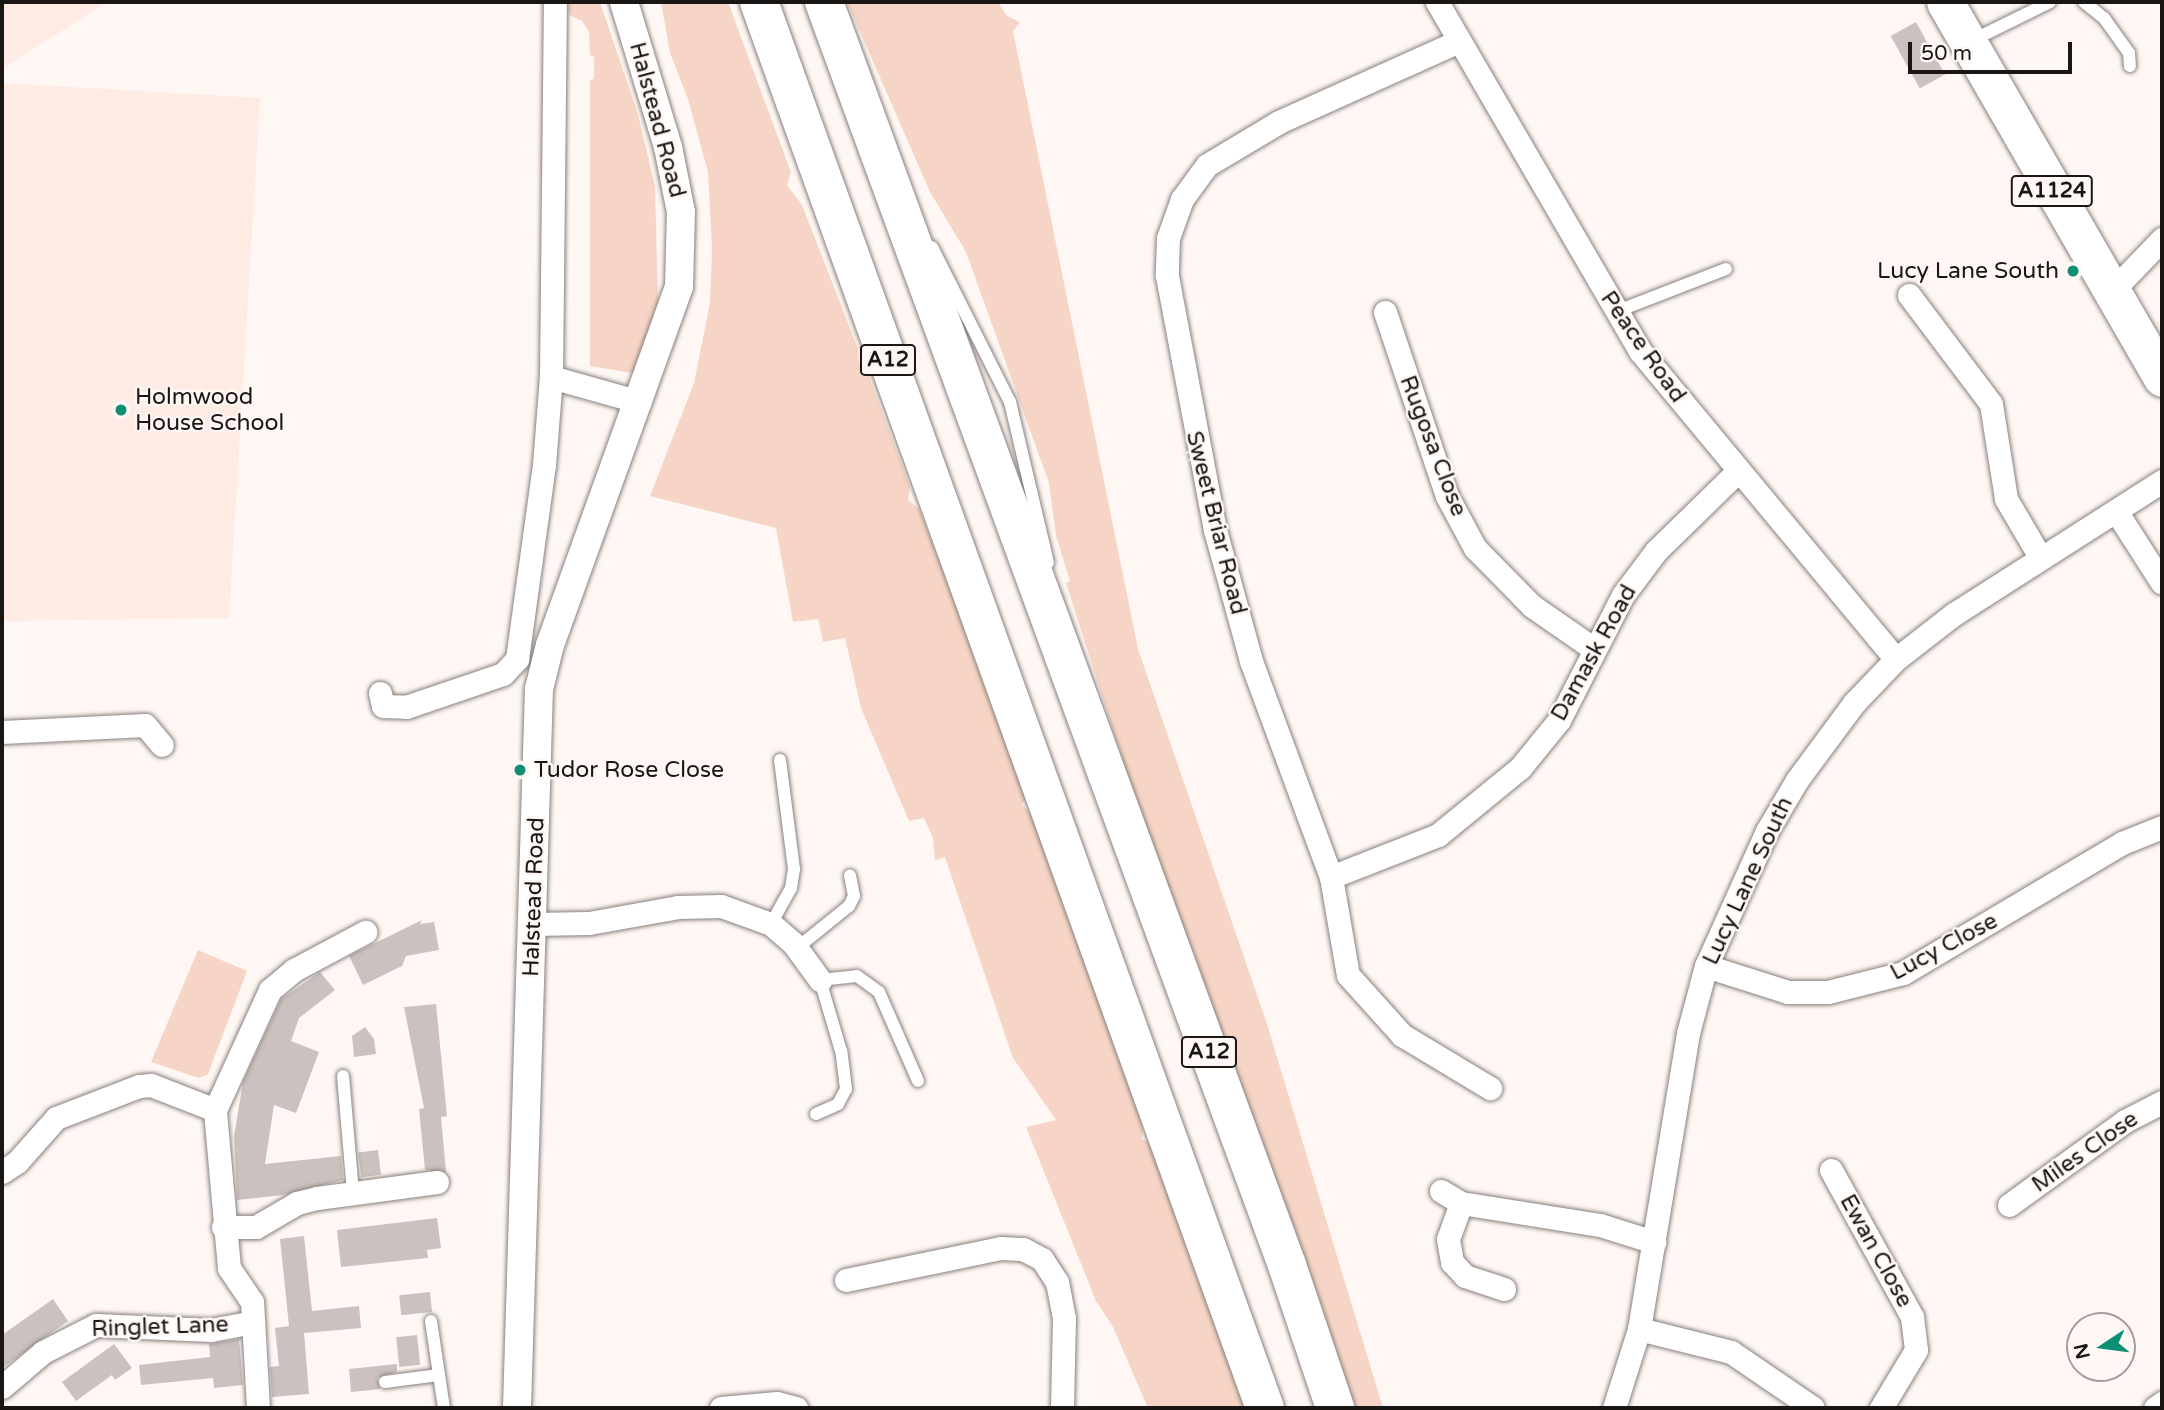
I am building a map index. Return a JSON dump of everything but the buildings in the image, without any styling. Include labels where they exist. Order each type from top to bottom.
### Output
[{"type":"highway","name":"A12","points":[[759,2],[1265,1408]]},
{"type":"highway","name":"A12","points":[[824,2],[1080,698],[1335,1408]]},
{"type":"main road","name":"A1124","points":[[1945,2],[2162,378]]},
{"type":"street","points":[[380,693],[383,706],[406,707],[503,674],[517,659],[544,466],[551,377],[555,2]]},
{"type":"street","name":"Halstead Road","points":[[517,1408],[540,690],[550,645],[640,402],[679,287],[681,212],[668,147],[624,2]]},
{"type":"street","name":"Peace Road","points":[[1437,2],[1640,351],[1737,472],[1896,659]]},
{"type":"street","name":"Sweet Briar Road","points":[[1459,41],[1244,140],[1207,165],[1182,199],[1168,238],[1167,276],[1215,530],[1251,661],[1331,877],[1348,975],[1402,1035],[1490,1088]]},
{"type":"street","points":[[2113,290],[2162,239]]},
{"type":"street","points":[[1909,295],[1991,404],[2006,499],[2040,557]]},
{"type":"street","name":"Rugosa Close","points":[[1385,312],[1447,496],[1475,548],[1532,606],[1594,649]]},
{"type":"street","points":[[551,377],[640,402]]},
{"type":"street","name":"Damask Road","points":[[1331,877],[1438,835],[1470,814],[1520,768],[1559,720],[1623,595],[1656,551],[1737,472]]},
{"type":"street","name":"Lucy Lane South","points":[[1614,1408],[1639,1329],[1688,1033],[1706,966],[1767,831],[1797,780],[1854,703],[1896,659],[2040,557],[2162,481]]},
{"type":"street","points":[[2116,511],[2162,583]]},
{"type":"street","points":[[2,732],[152,718],[162,745]]},
{"type":"street","name":"Lucy Close","points":[[1706,966],[1788,992],[1828,992],[1903,973],[2122,844],[2162,827]]},
{"type":"street","points":[[533,924],[589,923],[678,906],[721,906],[771,924],[797,948],[820,979]]},
{"type":"street","points":[[258,1408],[252,1302],[229,1268],[223,1227],[215,1110],[270,990],[294,970],[365,932]]},
{"type":"street","points":[[2,1172],[57,1118],[139,1086],[151,1084],[215,1110]]},
{"type":"street","name":"Miles Close","points":[[2009,1205],[2125,1121],[2162,1102]]},
{"type":"street","name":"Ewan Close","points":[[1831,1170],[1912,1317],[1916,1350],[1881,1408]]},
{"type":"street","points":[[223,1227],[256,1227],[297,1203],[353,1192],[437,1182]]},
{"type":"street","points":[[1441,1191],[1461,1203],[1600,1225],[1654,1242]]},
{"type":"street","points":[[1461,1203],[1448,1239],[1452,1262],[1465,1276],[1504,1289]]},
{"type":"street","points":[[846,1280],[1001,1248],[1023,1248],[1042,1259],[1057,1282],[1064,1318],[1062,1408]]},
{"type":"street","name":"Ringlet Lane","points":[[2,1387],[43,1352],[96,1325],[211,1330],[253,1322]]},
{"type":"street","points":[[1639,1329],[1731,1352],[1813,1408]]},
{"type":"street","points":[[721,1408],[777,1403],[796,1408]]},
{"type":"street","points":[[2155,1408],[2162,1404]]},
{"type":"lane","points":[[1968,43],[2050,2]]},
{"type":"lane","points":[[2084,2],[2129,53],[2130,66]]},
{"type":"lane","points":[[1615,312],[1726,269]]},
{"type":"lane","points":[[771,924],[791,888],[794,869],[780,760]]},
{"type":"lane","points":[[797,948],[849,906],[854,896],[850,875]]},
{"type":"lane","points":[[816,1114],[838,1104],[846,1089],[841,1051],[820,979],[856,976],[878,992],[918,1081]]},
{"type":"lane","points":[[343,1076],[353,1192]]},
{"type":"lane","points":[[431,1321],[444,1408]]},
{"type":"lane","points":[[385,1382],[439,1375]]},
{"type":"shaded area","points":[[2,2],[107,2],[2,69]]},
{"type":"shaded area","points":[[568,2],[600,2],[637,111],[655,186],[658,299],[638,374],[590,366],[590,80],[594,79],[594,57],[590,55],[589,32],[582,21],[569,15]]},
{"type":"shaded area","points":[[661,2],[728,2],[791,172],[787,185],[802,205],[858,349],[859,362],[865,366],[910,487],[908,500],[919,509],[961,616],[1026,798],[1022,805],[1033,816],[1143,1125],[1142,1139],[1150,1143],[1245,1408],[1148,1408],[1113,1327],[1096,1301],[1026,1127],[1056,1120],[1013,1058],[945,857],[935,860],[933,838],[924,818],[909,821],[861,708],[845,638],[823,642],[818,619],[793,622],[776,528],[650,496],[694,383],[710,303],[712,248],[708,172],[688,99],[670,53]]},
{"type":"shaded area","points":[[847,2],[998,2],[1007,16],[1020,22],[1013,31],[1138,649],[1267,1024],[1383,1408],[1352,1408],[1165,892],[1066,583],[1070,581],[1056,536],[1049,483],[966,252],[930,192]]},
{"type":"shaded area","name":"Holmwood House School","points":[[2,83],[260,98],[229,618],[2,621]]},
{"type":"shaded area","points":[[198,950],[247,971],[208,1074],[199,1078],[151,1062]]},
{"type":"place","name":"Lucy Lane South","points":[[2073,271]]},
{"type":"place","name":"Holmwood House School","points":[[121,410]]},
{"type":"place","name":"Tudor Rose Close","points":[[520,770]]}]
